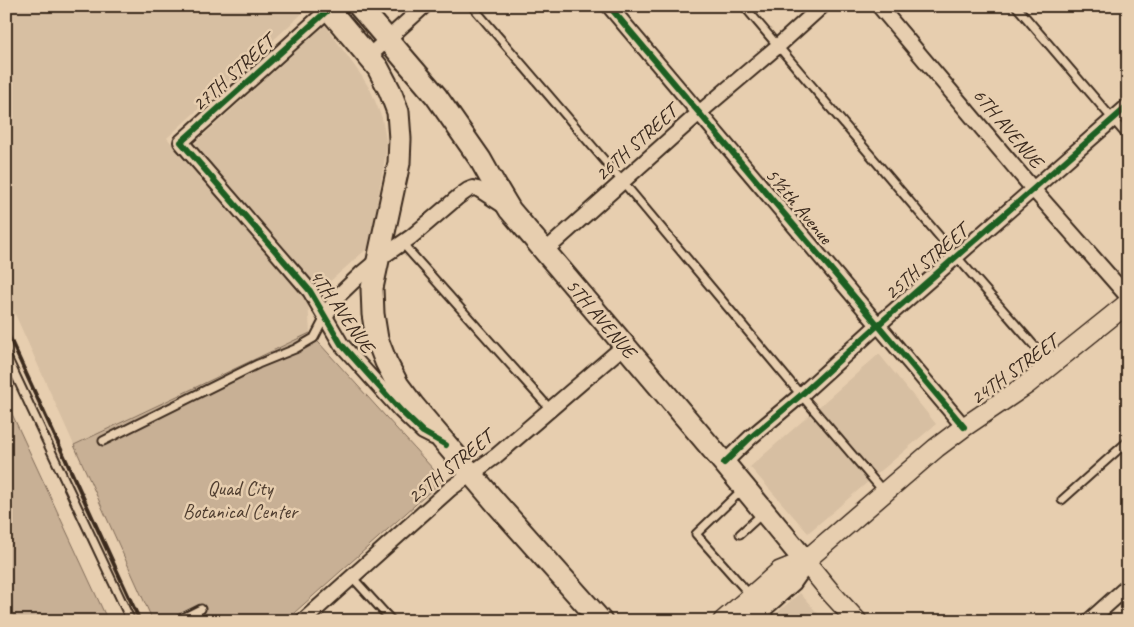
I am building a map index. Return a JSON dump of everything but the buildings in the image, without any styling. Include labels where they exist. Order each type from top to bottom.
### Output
[{"type":"main road","name":"5TH AVENUE","points":[[359,6],[436,96],[480,159],[510,210],[724,463],[805,562]]},
{"type":"main road","points":[[328,8],[378,68],[398,112],[400,139],[398,162],[372,288],[373,314],[377,339],[386,362],[398,385],[446,445],[601,621]]},
{"type":"main road","name":"24TH STREET","points":[[758,611],[791,581],[805,562]]},
{"type":"street","points":[[368,57],[424,6]]},
{"type":"street","name":"5½th Avenue","points":[[609,6],[964,426]]},
{"type":"street","name":"26TH STREET","points":[[545,251],[698,113],[778,46],[822,6]]},
{"type":"street","name":"6TH AVENUE","points":[[879,6],[1033,189],[1128,297]]},
{"type":"street","name":"27TH STREET","points":[[181,142],[328,8]]},
{"type":"street","name":"25TH STREET","points":[[724,463],[751,437],[1128,106]]},
{"type":"street","name":"4TH AVENUE","points":[[181,142],[310,291],[342,344],[400,411],[423,432],[446,445]]},
{"type":"street","points":[[325,316],[337,297],[361,274],[411,237],[458,197],[473,188],[478,189],[510,210]]},
{"type":"street","name":"24TH STREET","points":[[805,562],[936,448],[964,426],[1026,385],[1128,303]]},
{"type":"street","name":"25TH STREET","points":[[303,621],[450,489],[475,479],[496,456],[624,346]]},
{"type":"street","name":"5TH AVENUE","points":[[805,562],[858,621]]},
{"type":"street","points":[[1088,621],[1128,586]]},
{"type":"street","name":"24TH STREET","points":[[724,621],[758,611]]},
{"type":"lane","points":[[472,6],[884,492]]},
{"type":"lane","points":[[744,6],[1051,365]]},
{"type":"lane","points":[[1016,6],[1128,136]]},
{"type":"lane","points":[[402,243],[550,410]]},
{"type":"lane","points":[[103,441],[314,338],[325,316]]},
{"type":"lane","points":[[6,355],[131,621]]},
{"type":"lane","points":[[1062,500],[1128,441]]},
{"type":"lane","points":[[744,487],[696,534],[758,611]]},
{"type":"lane","points":[[740,534],[765,512]]},
{"type":"lane","points":[[352,577],[392,621]]},
{"type":"lane","points":[[177,621],[201,609]]},
{"type":"shaded area","points":[[6,6],[303,6],[306,10],[167,138],[308,301],[310,333],[74,445],[6,294]]},
{"type":"shaded area","points":[[325,25],[371,91],[382,118],[387,146],[370,246],[327,284],[313,282],[194,144]]},
{"type":"shaded area","points":[[879,354],[936,424],[808,533],[750,467]]},
{"type":"shaded area","points":[[800,593],[824,621],[776,621],[772,617]]},
{"type":"green space","name":"Quad City Botanical Center","points":[[310,333],[443,480],[285,621],[153,621],[74,445]]},
{"type":"green space","points":[[6,401],[108,621],[6,621]]},
{"type":"railway","points":[[6,330],[140,621]]},
{"type":"cycle path","points":[[609,6],[964,427]]},
{"type":"cycle path","points":[[329,9],[181,142],[310,291],[341,344],[401,411],[423,432],[446,445]]},
{"type":"cycle path","points":[[724,463],[751,437],[1128,106]]}]
